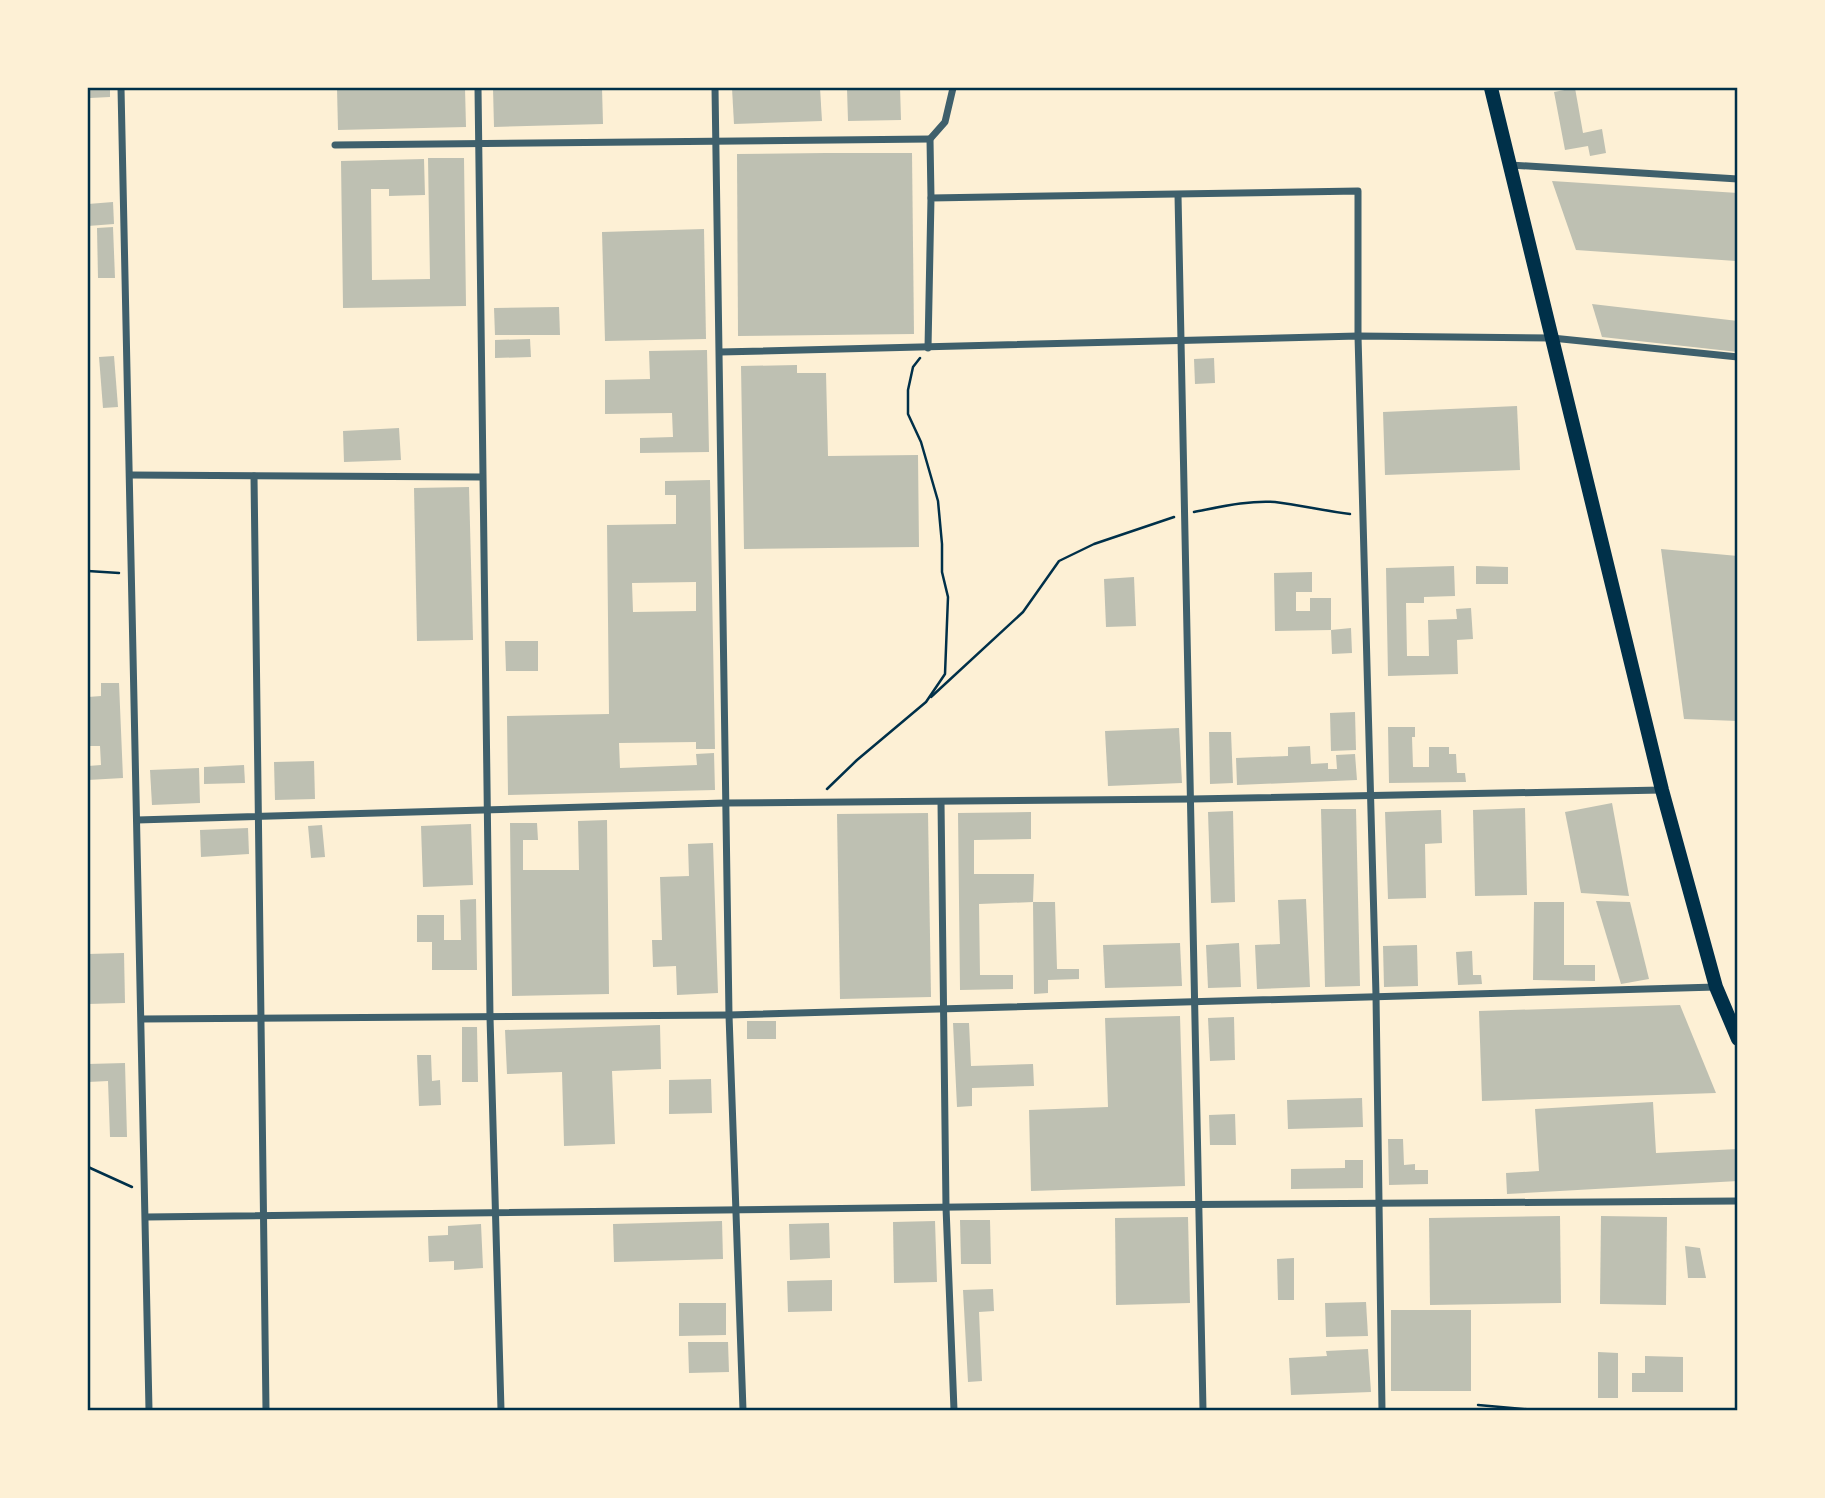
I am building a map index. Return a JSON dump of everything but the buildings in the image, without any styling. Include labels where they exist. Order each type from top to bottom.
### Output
[{"type":"main road","points":[[1491,88],[1662,790],[1716,986],[1738,1039]]},
{"type":"street","points":[[121,88],[149,1410]]},
{"type":"street","points":[[478,88],[490,1017],[501,1410]]},
{"type":"street","points":[[715,88],[729,1015],[743,1410]]},
{"type":"street","points":[[928,348],[930,139],[945,122],[953,88]]},
{"type":"street","points":[[335,145],[930,139]]},
{"type":"street","points":[[1510,165],[1738,179]]},
{"type":"street","points":[[931,198],[1358,191],[1358,336],[1376,995],[1382,1410]]},
{"type":"street","points":[[1178,195],[1203,1410]]},
{"type":"street","points":[[720,352],[1358,336],[1552,338],[1738,357]]},
{"type":"street","points":[[130,475],[482,477]]},
{"type":"street","points":[[254,476],[266,1410]]},
{"type":"street","points":[[138,820],[725,803],[1192,799],[1662,790]]},
{"type":"street","points":[[941,802],[946,1207],[954,1410]]},
{"type":"street","points":[[142,1019],[729,1015],[1716,986]]},
{"type":"street","points":[[146,1217],[1738,1201]]},
{"type":"path","points":[[926,702],[945,674],[948,597],[942,572],[943,544],[938,501],[921,442],[908,414],[908,390],[913,367],[928,348]]},
{"type":"path","points":[[827,790],[1023,612],[1059,561],[1094,544],[1147,525],[1230,505],[1274,502],[1318,511],[1363,515]]},
{"type":"path","points":[[88,571],[132,574]]},
{"type":"path","points":[[88,1167],[125,1182],[146,1196]]},
{"type":"path","points":[[1478,1405],[1536,1410]]}]
